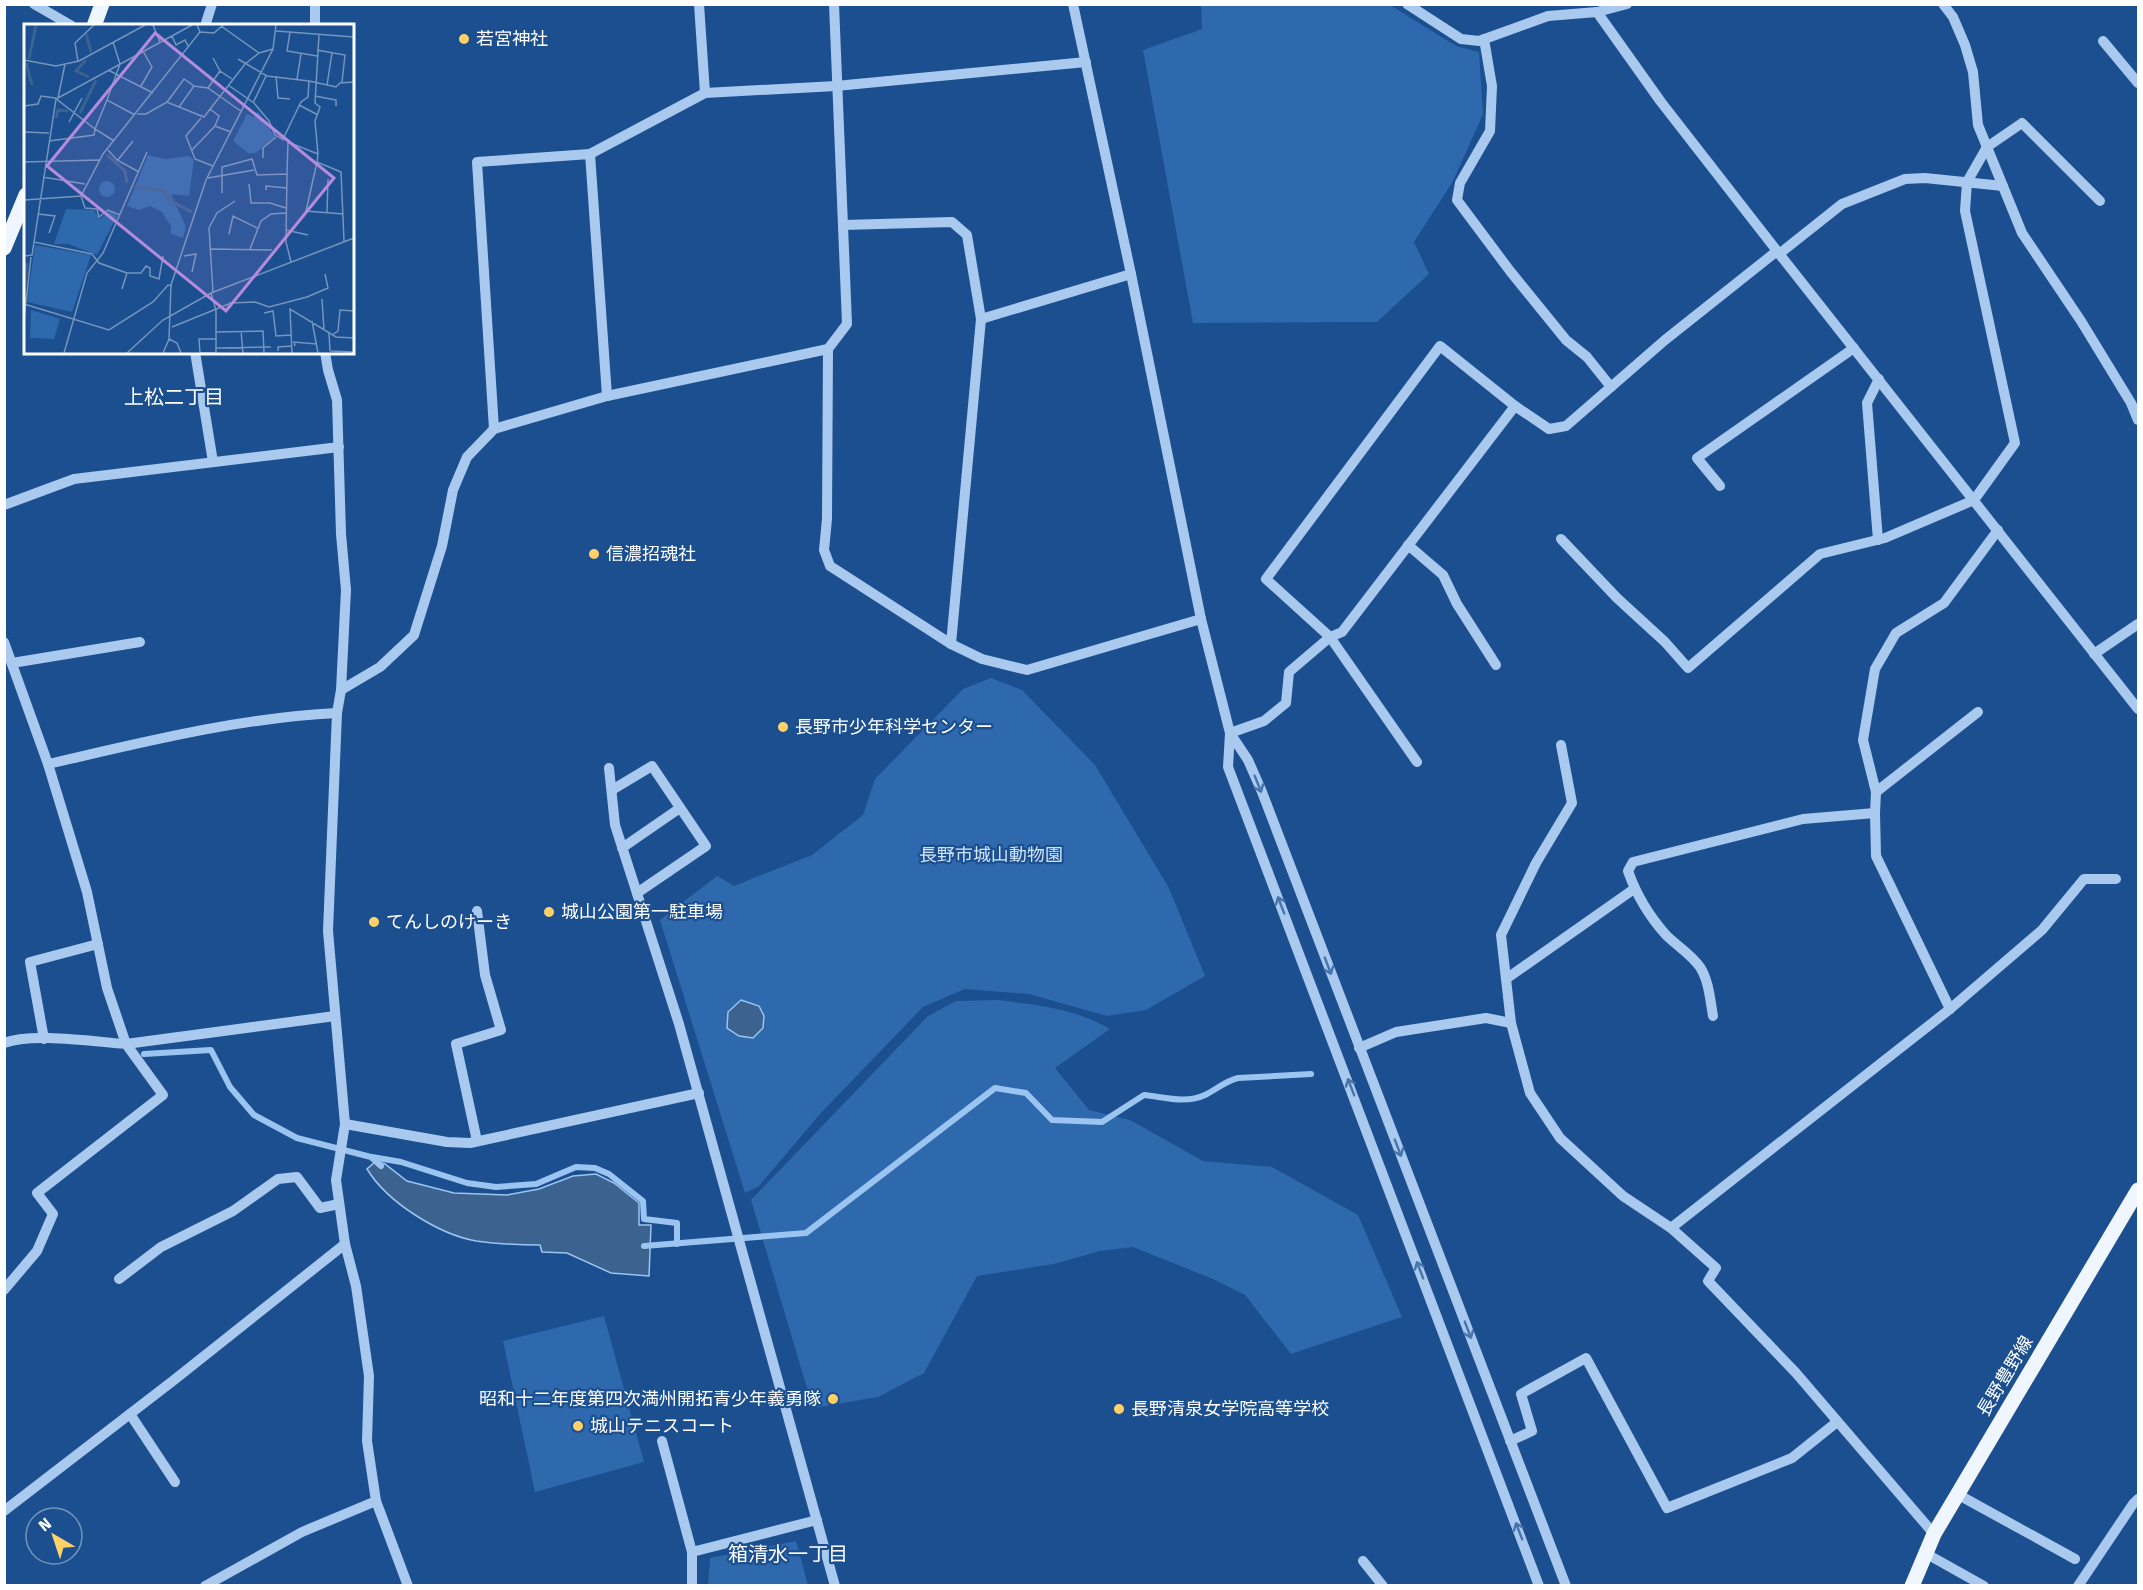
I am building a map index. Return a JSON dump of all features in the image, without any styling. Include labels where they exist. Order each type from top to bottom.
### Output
[{"type":"main road","points":[[94,24],[102,4]]},
{"type":"main road","points":[[4,248],[24,203]]},
{"type":"main road","name":"長野豊野線","points":[[1912,1586],[1924,1553],[1934,1534],[2138,1191]]},
{"type":"street","points":[[34,4],[69,24]]},
{"type":"street","points":[[206,24],[212,4]]},
{"type":"street","points":[[315,4],[315,24]]},
{"type":"street","points":[[699,4],[705,93]]},
{"type":"street","points":[[834,4],[847,324],[828,349],[828,508],[824,550],[830,566],[951,644],[982,659],[1027,670],[1201,619]]},
{"type":"street","points":[[1073,4],[1201,619],[1230,733],[1228,767],[1539,1586]]},
{"type":"street","points":[[1407,4],[1461,39],[1479,41],[1547,10],[1597,12],[1627,4]]},
{"type":"street","points":[[1943,4],[1953,17],[1965,45],[1973,72],[1978,125],[2022,233],[2135,401],[2139,420]]},
{"type":"street","points":[[1597,12],[1662,102],[1778,252],[2139,709]]},
{"type":"street","points":[[1484,39],[1492,86],[1490,131],[1460,183],[1457,200],[1566,340],[1587,357],[1611,387]]},
{"type":"street","points":[[2103,41],[2139,82]]},
{"type":"street","points":[[494,429],[477,162],[590,154],[705,93],[836,86],[1086,62]]},
{"type":"street","points":[[1561,539],[1617,598],[1665,642],[1688,668],[1820,554],[1878,540],[1974,500],[2014,443],[1965,211],[1967,182],[1987,147],[2022,123],[2100,201]]},
{"type":"street","points":[[590,154],[608,396]]},
{"type":"street","points":[[1417,762],[1330,637],[1266,579],[1440,346],[1515,406],[1549,429],[1566,426],[1665,340],[1842,204],[1905,178],[2003,186]]},
{"type":"street","points":[[843,225],[952,222],[967,235],[981,319],[951,644]]},
{"type":"street","points":[[981,319],[1131,274]]},
{"type":"street","points":[[1720,486],[1697,458],[1854,348]]},
{"type":"street","points":[[341,690],[380,667],[414,635],[442,546],[453,490],[467,457],[494,429],[608,396],[828,349]]},
{"type":"street","points":[[195,354],[213,462]]},
{"type":"street","points":[[326,354],[328,370],[338,400],[340,523],[346,590],[341,690],[337,713],[328,931],[345,1124],[336,1180],[345,1244],[356,1286],[369,1376],[367,1441],[376,1501],[408,1586]]},
{"type":"street","points":[[1878,540],[1867,403],[1879,379]]},
{"type":"street","points":[[1230,733],[1264,721],[1286,703],[1289,672],[1330,637],[1342,632],[1515,406]]},
{"type":"street","points":[[4,505],[74,478],[339,447]]},
{"type":"street","points":[[1950,1009],[1876,856],[1876,792],[1863,740],[1875,669],[1896,633],[1944,603],[1998,530]]},
{"type":"street","points":[[1408,545],[1443,574],[1457,604],[1496,664]]},
{"type":"street","points":[[2094,654],[2139,624]]},
{"type":"street","points":[[4,642],[48,764],[87,892],[107,988],[126,1044],[163,1095],[37,1193],[53,1214],[37,1251],[4,1290]]},
{"type":"street","points":[[12,663],[140,642]]},
{"type":"street","points":[[1876,792],[1978,712]]},
{"type":"street","points":[[48,764],[211,728],[287,716],[337,713]]},
{"type":"street","points":[[1230,733],[1248,760],[1262,792],[1566,1586]]},
{"type":"street","points":[[1561,745],[1572,803],[1536,863],[1501,935],[1511,1023],[1530,1093],[1560,1138],[1623,1196],[1671,1228],[1716,1268],[1708,1281],[1796,1373],[1934,1534]]},
{"type":"street","points":[[612,790],[652,766],[706,846],[637,893]]},
{"type":"street","points":[[609,768],[615,825],[680,1024],[835,1586]]},
{"type":"street","points":[[622,848],[680,808]]},
{"type":"street","points":[[1713,1016],[1707,982],[1700,966],[1667,935],[1634,889],[1628,871],[1633,862],[1803,819],[1875,813]]},
{"type":"street","points":[[1671,1228],[1950,1009],[2042,930],[2084,879],[2116,879]]},
{"type":"street","points":[[1506,979],[1634,889]]},
{"type":"street","points":[[477,911],[484,975],[501,1030],[456,1044],[477,1141]]},
{"type":"street","points":[[44,1039],[30,962],[98,944]]},
{"type":"street","points":[[4,1043],[15,1039],[44,1039],[126,1044],[335,1016]]},
{"type":"street","points":[[1359,1048],[1396,1032],[1486,1018],[1511,1023]]},
{"type":"street","points":[[345,1124],[447,1142],[477,1141],[699,1093]]},
{"type":"street","points":[[119,1279],[161,1247],[233,1211],[278,1179],[297,1177],[321,1208],[339,1204]]},
{"type":"street","points":[[4,1511],[345,1244]]},
{"type":"street","points":[[1510,1441],[1532,1431],[1521,1394],[1586,1358],[1667,1508],[1792,1458],[1837,1422]]},
{"type":"street","points":[[130,1414],[175,1482]]},
{"type":"street","points":[[662,1441],[692,1552],[692,1586]]},
{"type":"street","points":[[1958,1494],[2075,1559]]},
{"type":"street","points":[[2078,1586],[2133,1504],[2139,1499]]},
{"type":"street","points":[[205,1586],[302,1532],[376,1501]]},
{"type":"street","points":[[692,1552],[817,1520]]},
{"type":"street","points":[[1924,1553],[1984,1586]]},
{"type":"street","points":[[1363,1561],[1383,1586]]},
{"type":"green space","points":[[1201,5],[1390,5],[1456,46],[1479,52],[1483,114],[1453,181],[1414,242],[1429,274],[1377,322],[1193,323],[1143,50],[1202,29]]},
{"type":"green space","name":"長野市城山動物園","points":[[991,678],[1022,690],[1095,765],[1169,888],[1205,976],[1146,1010],[1107,1016],[1029,994],[965,989],[923,1007],[820,1114],[759,1186],[745,1193],[660,920],[717,876],[734,886],[812,855],[863,815],[875,779],[963,689]]},
{"type":"green space","points":[[999,1000],[1070,1012],[1110,1029],[1055,1068],[1089,1110],[1130,1120],[1203,1161],[1272,1167],[1358,1215],[1402,1317],[1291,1354],[1245,1295],[1213,1279],[1133,1247],[1100,1251],[1054,1264],[977,1276],[924,1373],[878,1397],[813,1408],[751,1200],[928,1016],[956,1001]]},
{"type":"green space","name":"城山テニスコート","points":[[604,1316],[644,1462],[535,1492],[503,1341]]},
{"type":"green space","points":[[796,1541],[808,1585],[708,1585],[710,1558]]},
{"type":"shaded area","points":[[741,1000],[759,1006],[764,1016],[763,1028],[753,1038],[739,1036],[727,1028],[728,1012]]},
{"type":"shaded area","points":[[376,1161],[385,1164],[407,1181],[454,1193],[507,1195],[539,1189],[573,1176],[596,1174],[614,1183],[639,1203],[639,1225],[651,1225],[649,1276],[611,1273],[567,1253],[542,1252],[540,1245],[476,1241],[446,1231],[415,1215],[387,1193],[367,1169]]},
{"type":"waterway","points":[[144,1054],[211,1050],[230,1087],[254,1115],[297,1138],[371,1157],[381,1166]]},
{"type":"waterway","points":[[644,1246],[806,1233],[995,1088],[1026,1093],[1052,1120],[1102,1122],[1144,1095],[1175,1099],[1198,1098],[1238,1078],[1311,1074]]},
{"type":"waterway","points":[[372,1157],[401,1162],[467,1183],[496,1187],[536,1184],[576,1167],[595,1168],[609,1174],[643,1201],[644,1219],[677,1223],[677,1244]]},
{"type":"place","name":"若宮神社","points":[[464,39]]},
{"type":"place","name":"信濃招魂社","points":[[594,554]]},
{"type":"place","name":"長野市少年科学センター","points":[[783,727]]},
{"type":"place","name":"城山公園第一駐車場","points":[[549,912]]},
{"type":"place","name":"てんしのけーき","points":[[374,922]]},
{"type":"place","name":"昭和十二年度第四次満州開拓青少年義勇隊","points":[[833,1399]]},
{"type":"place","name":"長野清泉女学院高等学校","points":[[1119,1409]]},
{"type":"place","name":"城山テニスコート","points":[[578,1426]]},
{"type":"district","name":"上松二丁目","points":[[174,397]]},
{"type":"district","name":"箱清水一丁目","points":[[788,1554]]}]
